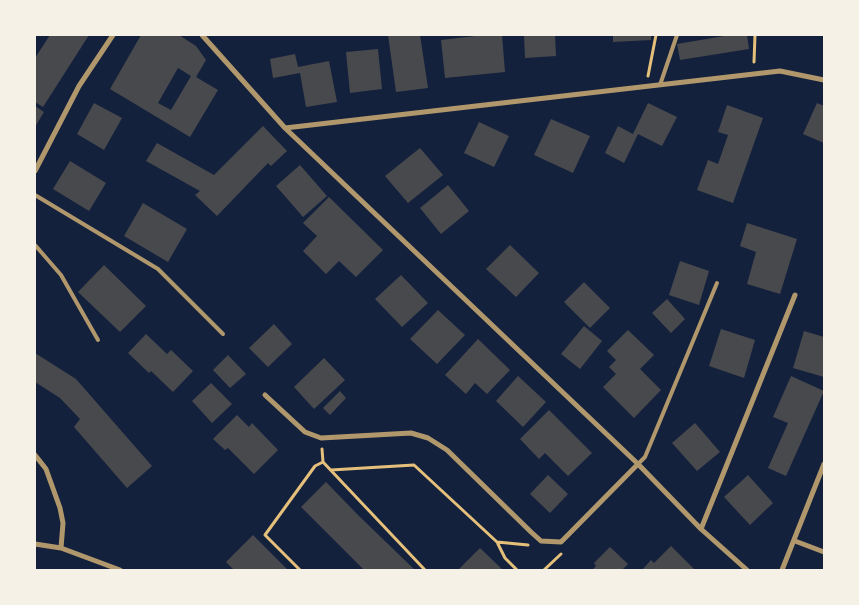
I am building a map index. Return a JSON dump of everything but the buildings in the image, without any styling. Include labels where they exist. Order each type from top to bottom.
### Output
[{"type":"street","points":[[35,171],[79,86],[113,35]]},
{"type":"street","points":[[202,35],[285,128],[638,464],[701,529],[747,570]]},
{"type":"street","points":[[285,128],[756,73],[780,71],[824,80]]},
{"type":"street","points":[[701,529],[795,295]]},
{"type":"street","points":[[265,395],[305,432],[321,438],[412,433],[428,438],[447,450],[542,540],[561,542],[638,464]]},
{"type":"street","points":[[35,455],[46,469],[60,508],[63,523],[61,548]]},
{"type":"street","points":[[782,570],[824,464]]},
{"type":"street","points":[[795,541],[824,552]]},
{"type":"street","points":[[35,544],[61,548],[120,570]]},
{"type":"lane","points":[[660,85],[677,35]]},
{"type":"lane","points":[[35,195],[158,269],[223,334]]},
{"type":"lane","points":[[35,245],[61,276],[98,340]]},
{"type":"lane","points":[[638,464],[644,457],[717,283]]},
{"type":"path","points":[[649,86],[648,78],[656,35]]},
{"type":"path","points":[[755,35],[754,61],[756,73]]},
{"type":"path","points":[[321,438],[323,462],[425,570]]},
{"type":"path","points":[[300,570],[265,535],[315,466],[323,462]]},
{"type":"path","points":[[331,470],[414,465],[498,542],[505,558],[517,570]]},
{"type":"path","points":[[498,542],[530,545],[538,538]]},
{"type":"path","points":[[544,570],[561,554],[561,542]]}]
